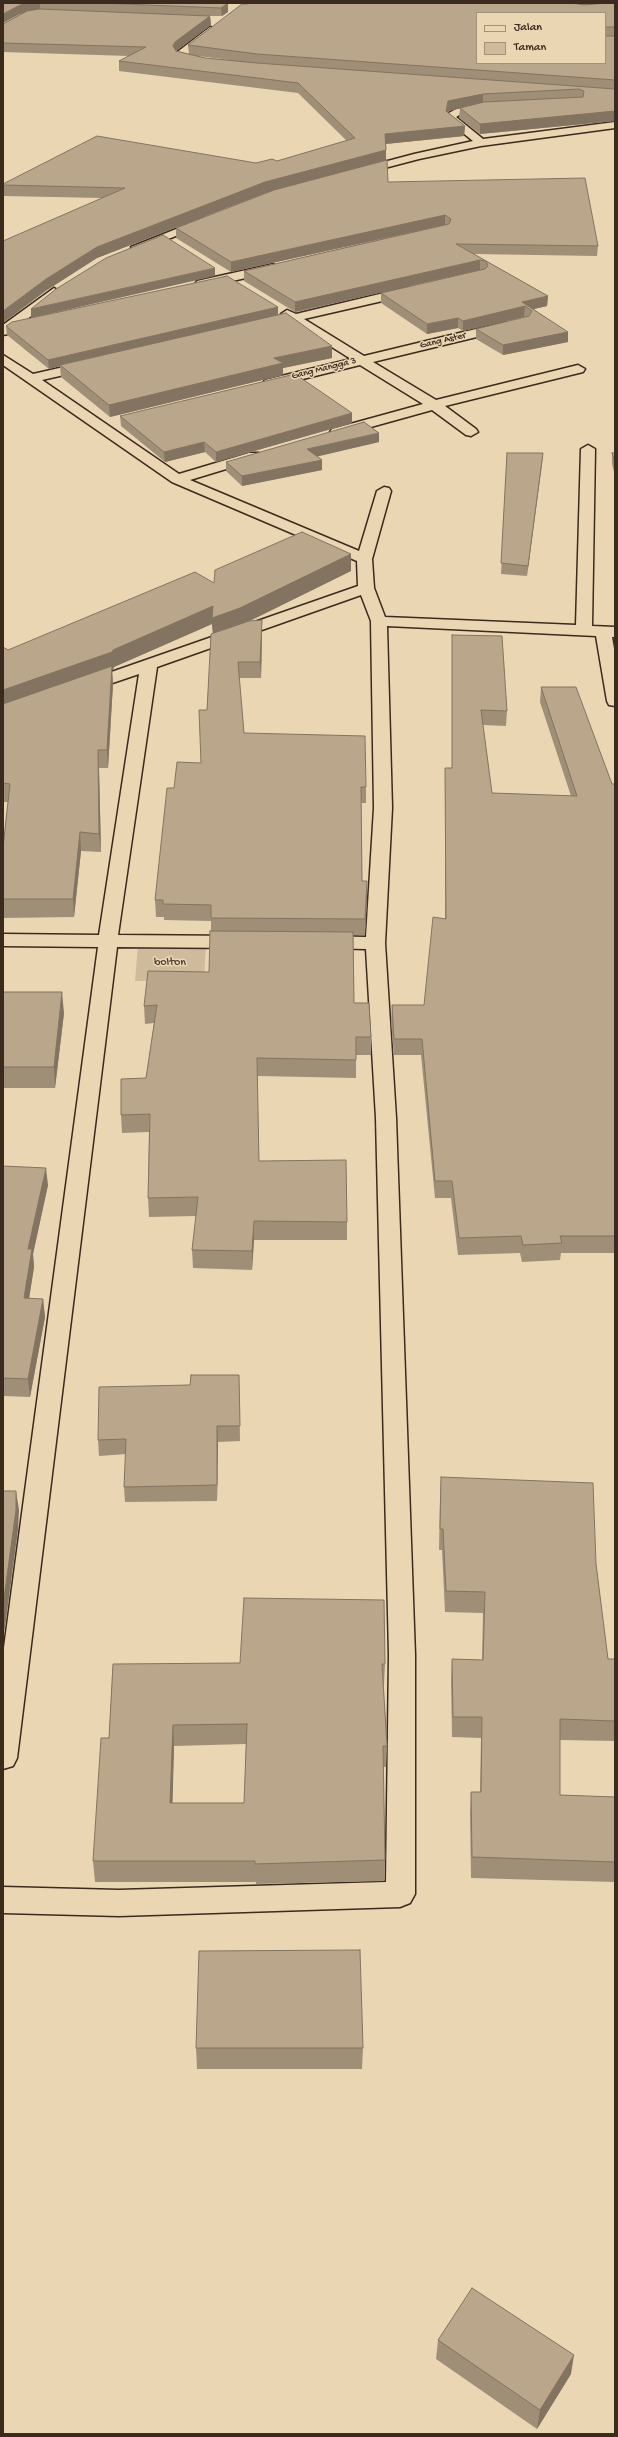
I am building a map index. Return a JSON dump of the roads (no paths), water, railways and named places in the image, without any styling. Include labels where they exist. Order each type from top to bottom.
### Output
[{"type":"street","points":[[207,21],[223,21],[180,55],[190,61],[213,64]]},
{"type":"street","points":[[481,143],[451,118],[452,114],[458,111],[496,107]]},
{"type":"street","points":[[344,176],[418,156],[481,143],[615,126]]},
{"type":"street","points":[[126,252],[212,218]]},
{"type":"street","points":[[164,238],[177,246]]},
{"type":"street","points":[[191,287],[283,266]]},
{"type":"street","points":[[216,270],[243,286]]},
{"type":"street","points":[[5,330],[64,286]]},
{"type":"street","points":[[248,328],[418,290]]},
{"type":"street","points":[[275,306],[434,405],[471,432]]},
{"type":"street","points":[[5,330],[37,321]]},
{"type":"street","name":"Gang Aster","points":[[362,360],[516,324]]},
{"type":"street","points":[[3,359],[177,479],[364,559]]},
{"type":"street","name":"Gang Mangga 3","points":[[254,387],[362,360]]},
{"type":"street","points":[[32,378],[102,362]]},
{"type":"street","points":[[326,435],[434,405],[578,369]]},
{"type":"street","points":[[100,425],[115,421]]},
{"type":"street","points":[[584,630],[588,449]]},
{"type":"street","points":[[177,479],[266,453]]},
{"type":"street","points":[[3,1900],[119,1904],[400,1894],[402,1858],[401,1631],[386,1118],[376,943],[384,808],[379,621],[366,588],[364,559],[384,491]]},
{"type":"street","points":[[69,693],[366,588]]},
{"type":"street","points":[[379,621],[609,631],[615,700]]},
{"type":"street","points":[[3,1758],[108,941],[149,664]]},
{"type":"street","points":[[3,940],[257,942]]},
{"type":"street","points":[[305,942],[376,943]]},
{"type":"park label","name":"bolton","points":[[170,963]]}]
